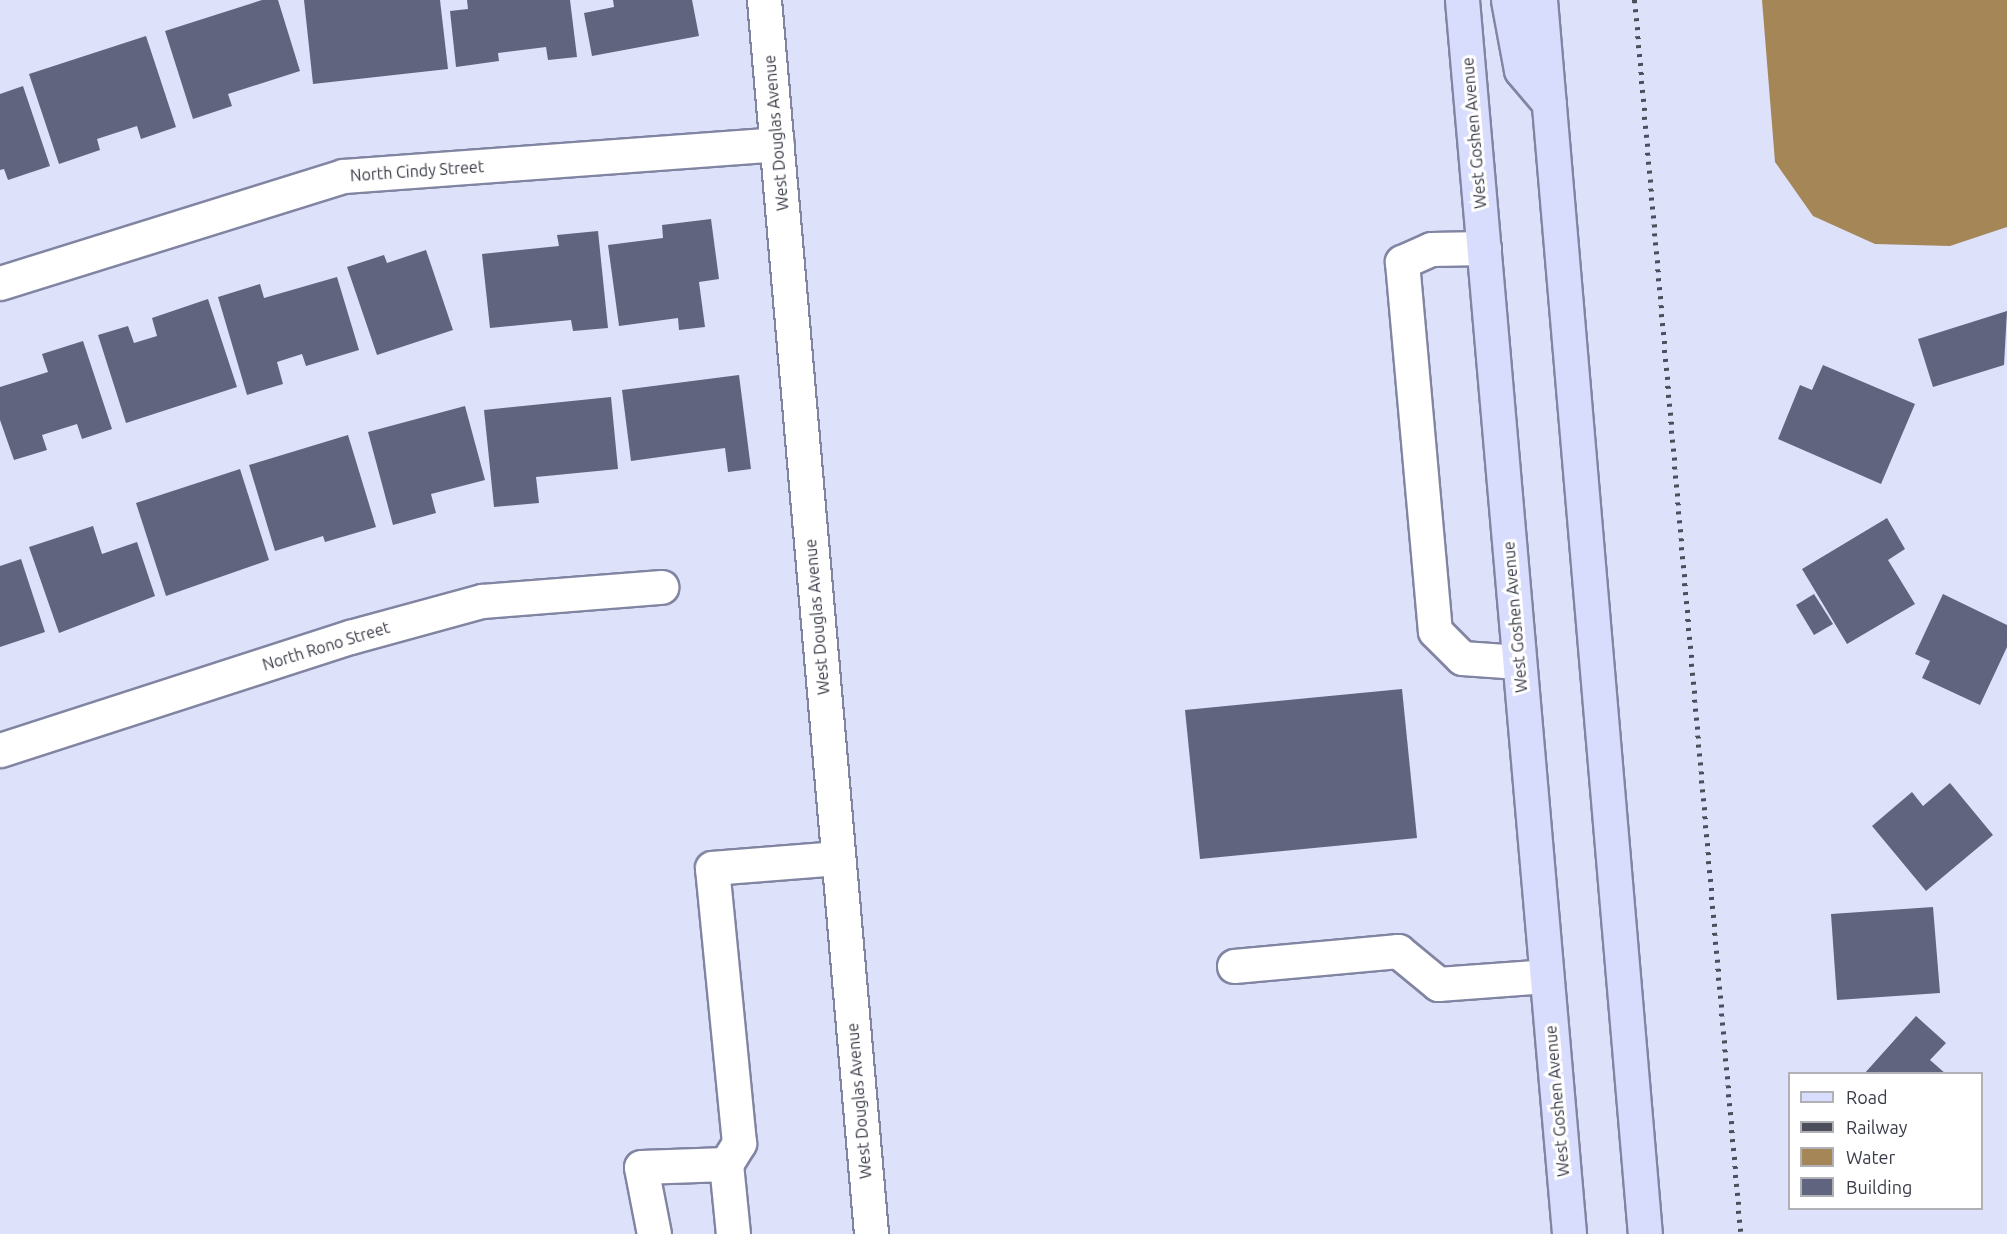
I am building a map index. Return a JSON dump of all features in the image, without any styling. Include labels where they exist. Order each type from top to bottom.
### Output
[{"type":"main road","name":"West Goshen Avenue","points":[[1462,0],[1569,1234]]},
{"type":"main road","points":[[1508,0],[1521,70],[1549,103]]},
{"type":"main road","points":[[1540,0],[1646,1234]]},
{"type":"street","name":"West Douglas Avenue","points":[[764,0],[871,1234]]},
{"type":"street","name":"North Cindy Street","points":[[0,283],[343,176],[777,144]]},
{"type":"street","points":[[1484,248],[1431,249],[1402,262],[1435,632],[1462,658],[1519,662]]},
{"type":"street","name":"North Rono Street","points":[[0,750],[350,637],[482,601],[661,587]]},
{"type":"street","points":[[733,1234],[726,1164],[739,1143],[712,868],[838,858]]},
{"type":"street","points":[[1234,966],[1398,951],[1438,984],[1546,976]]},
{"type":"street","points":[[654,1234],[641,1167],[726,1164]]},
{"type":"water","points":[[1762,0],[2007,0],[2007,227],[1950,246],[1875,244],[1813,216],[1775,162]]},
{"type":"building","points":[[262,0],[278,0],[300,71],[228,94],[232,106],[193,119],[165,31]]},
{"type":"building","points":[[304,0],[440,0],[448,69],[313,84]]},
{"type":"building","points":[[467,0],[570,0],[577,57],[548,60],[546,47],[498,53],[499,61],[456,67],[450,11],[468,9]]},
{"type":"building","points":[[613,0],[692,0],[699,36],[592,56],[584,13],[614,7]]},
{"type":"building","points":[[146,36],[176,127],[141,139],[137,126],[97,139],[100,150],[59,164],[29,74]]},
{"type":"building","points":[[23,86],[50,166],[8,180],[4,169],[0,170],[0,94]]},
{"type":"building","points":[[711,219],[719,279],[699,282],[705,327],[679,330],[678,318],[619,326],[608,245],[663,238],[662,225]]},
{"type":"building","points":[[598,231],[608,328],[573,331],[571,320],[490,328],[482,254],[559,246],[557,235]]},
{"type":"building","points":[[426,250],[453,330],[377,355],[347,267],[384,255],[387,263]]},
{"type":"building","points":[[337,277],[359,350],[306,366],[302,354],[277,362],[283,384],[247,395],[218,297],[260,284],[264,298]]},
{"type":"building","points":[[208,299],[237,387],[126,423],[98,335],[128,326],[134,343],[157,336],[152,318]]},
{"type":"building","points":[[2007,311],[2004,365],[1933,387],[1918,339]]},
{"type":"building","points":[[83,341],[112,429],[82,439],[77,424],[42,435],[47,450],[14,460],[0,420],[0,387],[48,372],[42,354]]},
{"type":"building","points":[[1823,365],[1915,404],[1881,484],[1778,439],[1800,385],[1812,390]]},
{"type":"building","points":[[739,375],[751,469],[728,472],[725,448],[631,461],[622,390]]},
{"type":"building","points":[[611,397],[618,469],[536,477],[539,503],[494,507],[484,410]]},
{"type":"building","points":[[465,406],[485,480],[431,494],[436,513],[393,525],[368,432]]},
{"type":"building","points":[[348,435],[376,527],[325,542],[323,536],[275,551],[249,465]]},
{"type":"building","points":[[240,469],[269,560],[166,596],[136,503]]},
{"type":"building","points":[[1887,518],[1905,549],[1888,560],[1915,604],[1847,644],[1802,569]]},
{"type":"building","points":[[93,526],[102,554],[137,542],[155,596],[59,633],[29,547]]},
{"type":"building","points":[[21,559],[45,632],[0,647],[0,566]]},
{"type":"building","points":[[1814,594],[1833,624],[1814,635],[1796,605]]},
{"type":"building","points":[[1943,594],[2007,625],[2007,647],[1980,705],[1922,678],[1930,661],[1915,654]]},
{"type":"building","points":[[1402,689],[1417,838],[1200,859],[1185,710]]},
{"type":"building","points":[[1950,783],[1993,835],[1926,891],[1872,826],[1912,792],[1923,806]]},
{"type":"building","points":[[1933,907],[1940,993],[1837,1000],[1831,914]]},
{"type":"building","points":[[1916,1016],[1946,1043],[1930,1060],[1944,1072],[1866,1072]]},
{"type":"railway","points":[[1635,0],[1741,1234]]}]
